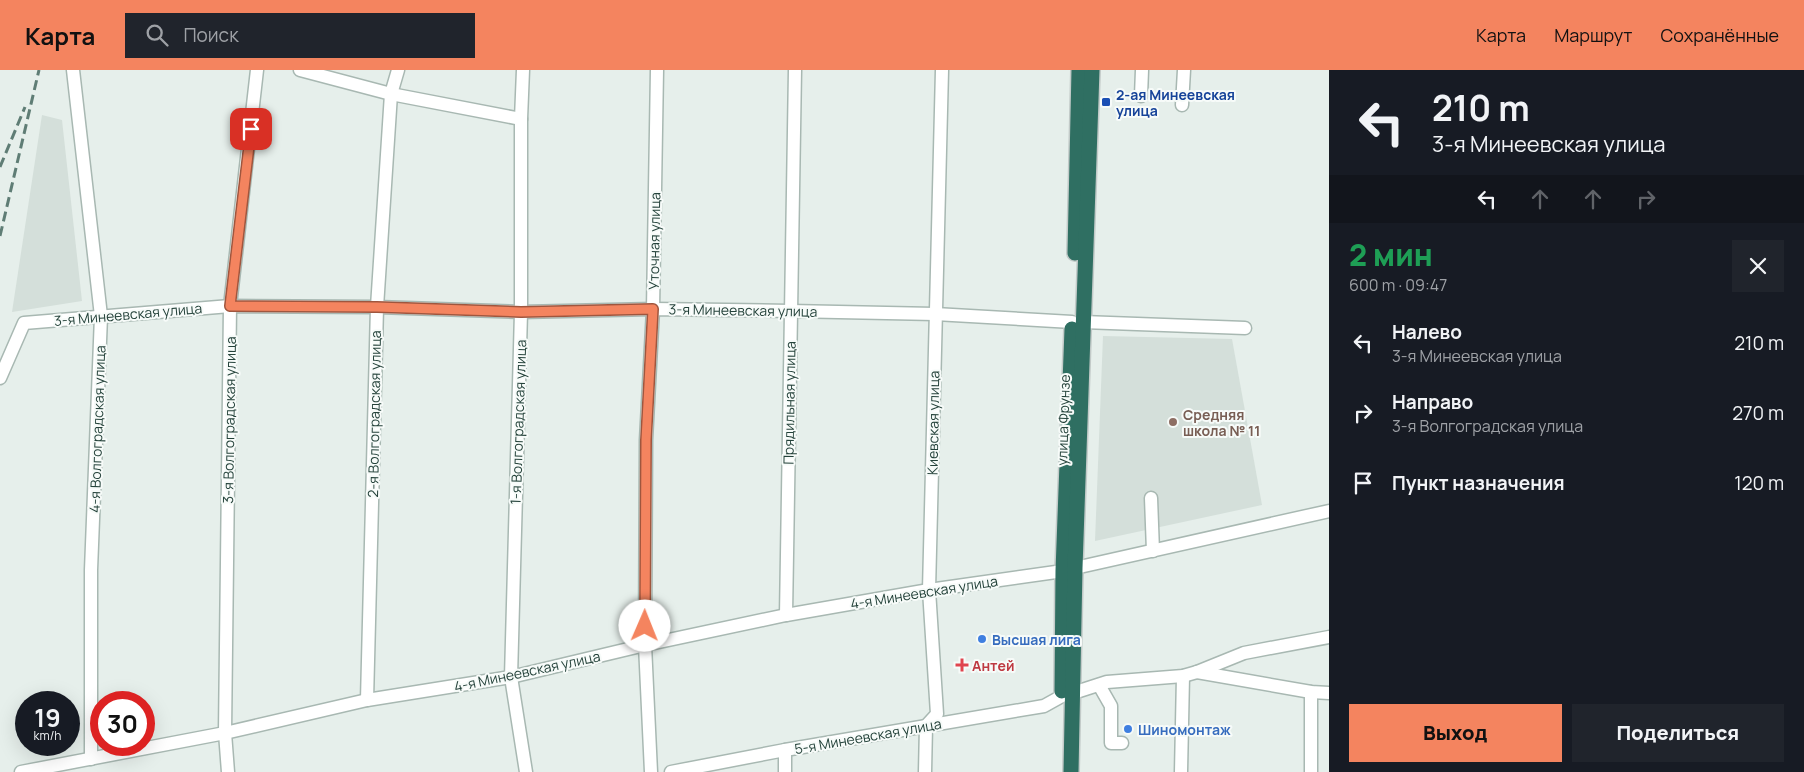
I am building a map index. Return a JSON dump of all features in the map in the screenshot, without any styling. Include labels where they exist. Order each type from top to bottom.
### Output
[{"type":"highway","name":"улица Фрунзе","points":[[1078,322],[1080,70]]},
{"type":"highway","name":"улица Фрунзе","points":[[1061,772],[1067,695],[1069,570],[1078,322],[1092,70]]},
{"type":"highway","name":"улица Фрунзе","points":[[1067,695],[1071,772]]},
{"type":"street","name":"4-я Волгоградская улица","points":[[73,70],[102,316],[91,570],[91,759]]},
{"type":"street","name":"3-я Волгоградская улица","points":[[228,772],[225,733],[230,306],[257,70]]},
{"type":"street","points":[[300,70],[391,94],[521,119]]},
{"type":"street","name":"2-я Волгоградская улица","points":[[367,700],[377,307],[391,94],[398,70]]},
{"type":"street","name":"1-я Волгоградская улица","points":[[523,70],[521,119],[521,312],[511,677],[526,772]]},
{"type":"street","name":"Уточная улица","points":[[651,772],[645,645],[646,440],[653,309],[657,70]]},
{"type":"street","name":"Прядильная улица","points":[[786,615],[790,311],[796,70]]},
{"type":"street","name":"Киевская улица","points":[[925,772],[926,726],[938,714],[929,590],[942,70]]},
{"type":"street","points":[[1141,96],[1142,70]]},
{"type":"street","points":[[1182,105],[1184,70]]},
{"type":"street","name":"3-я Минеевская улица","points":[[0,378],[24,323],[230,306],[377,307],[521,312],[653,309],[935,314],[1078,322],[1245,328]]},
{"type":"street","points":[[1151,498],[1153,551]]},
{"type":"street","name":"4-я Минеевская улица","points":[[21,772],[225,733],[367,700],[511,677],[645,645],[786,615],[929,590],[1069,570],[1329,511]]},
{"type":"street","name":"5-я Минеевская улица","points":[[672,772],[785,750],[1044,706],[1067,695],[1107,682],[1183,676],[1244,653],[1329,637]]},
{"type":"street","points":[[1197,672],[1311,692],[1329,693]]},
{"type":"street","points":[[1181,772],[1183,676]]},
{"type":"street","points":[[1099,685],[1111,706],[1111,742],[1122,743]]},
{"type":"street","points":[[1311,692],[1311,772]]},
{"type":"street","points":[[785,750],[785,772]]},
{"type":"shaded area","points":[[42,115],[62,120],[82,301],[12,312]]},
{"type":"shaded area","name":"Средняя школа № 11","points":[[1103,336],[1232,339],[1262,505],[1095,541]]},
{"type":"railway","points":[[0,236],[39,70]]},
{"type":"railway","points":[[0,167],[25,107]]},
{"type":"place","name":"2-ая Минеевская улица","points":[[1106,102]]},
{"type":"place","name":"Средняя школа № 11","points":[[1173,422]]},
{"type":"place","name":"Высшая лига","points":[[982,639]]},
{"type":"place","name":"Антей","points":[[962,665]]},
{"type":"place","name":"Шиномонтаж","points":[[1128,729]]},
{"type":"route","points":[[251,129],[230,306],[377,307],[521,312],[653,309],[646,440],[645,626]]}]
